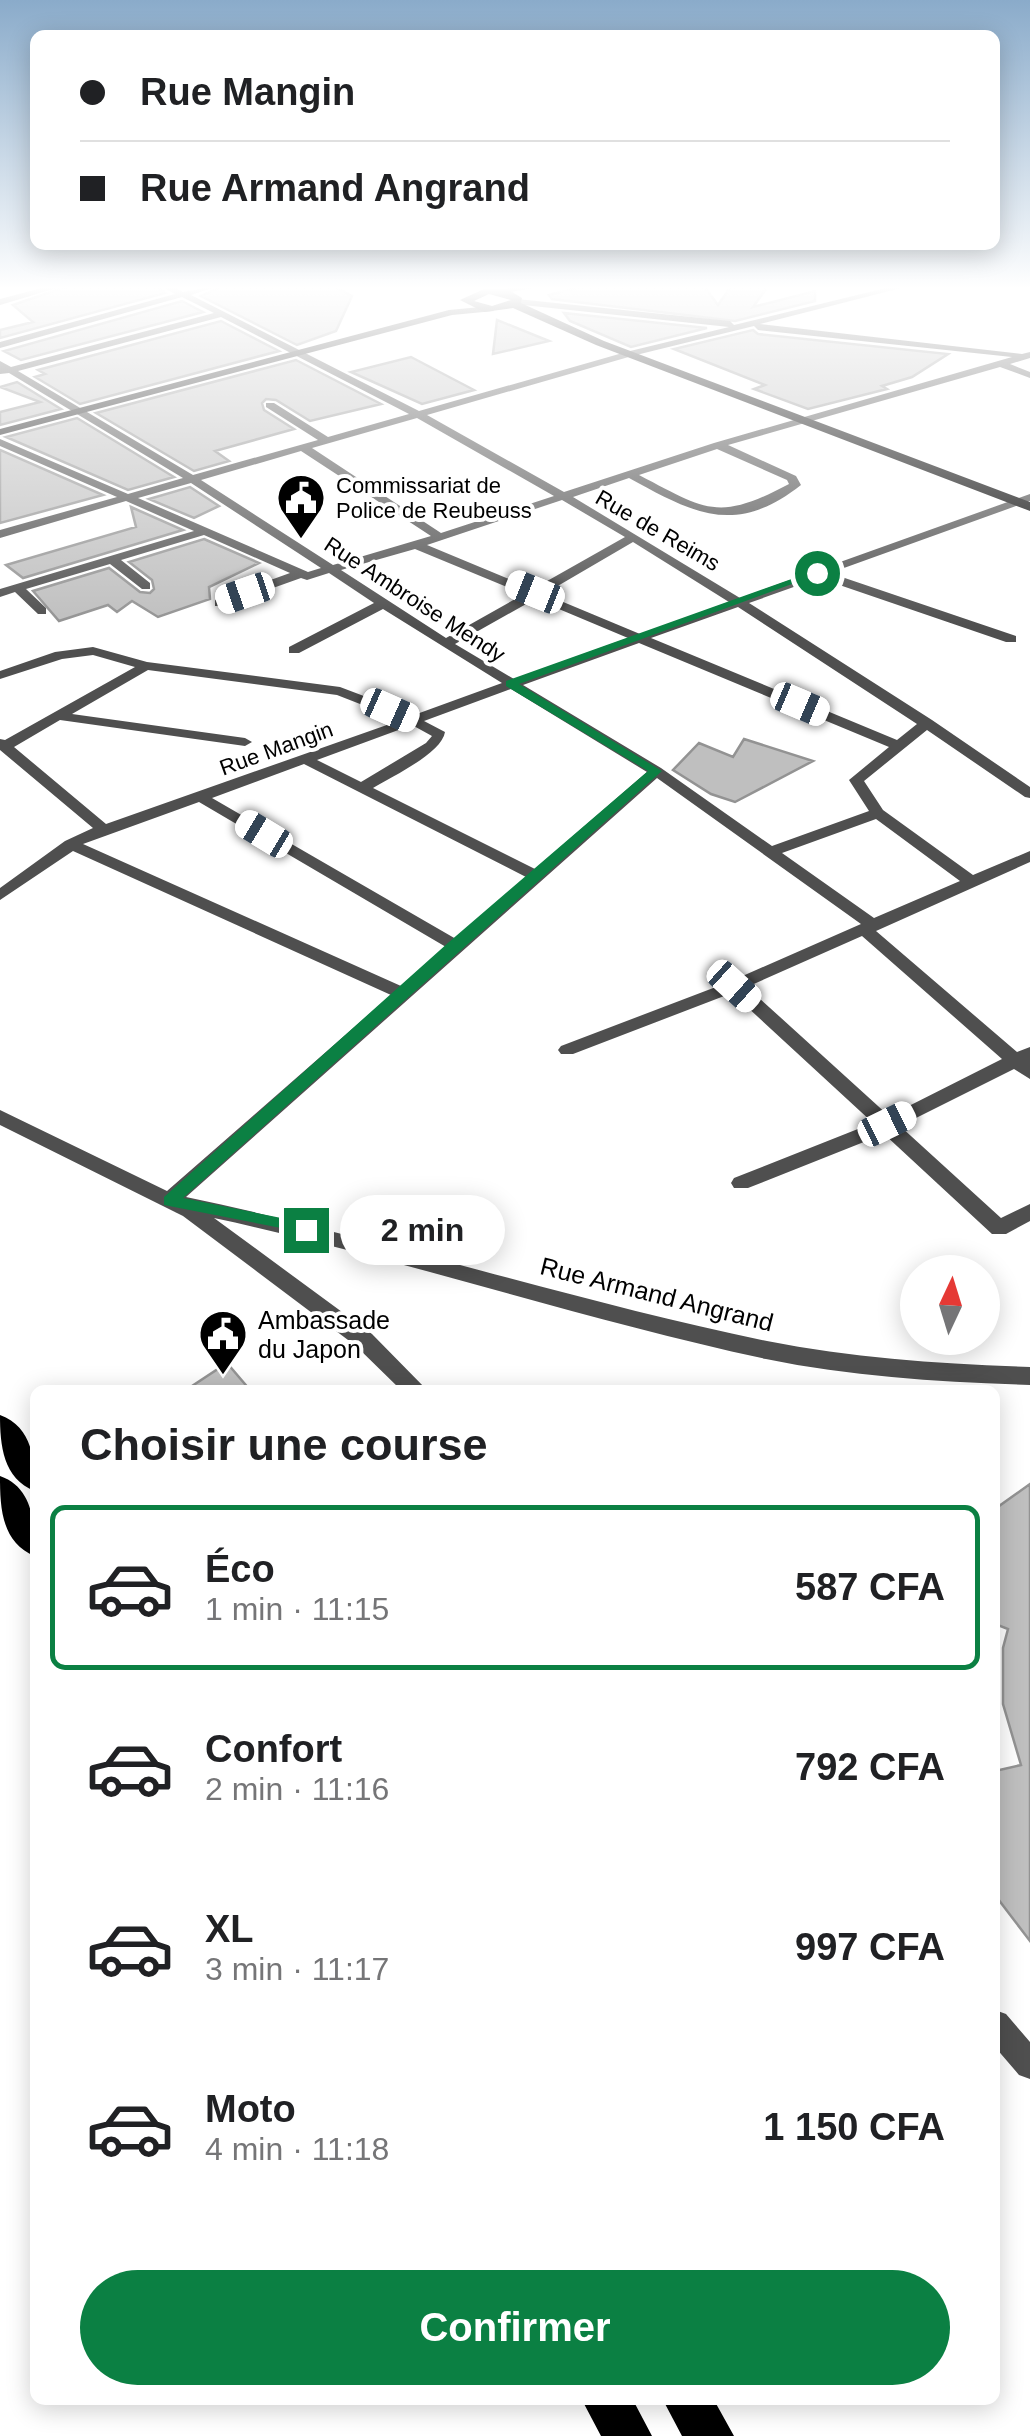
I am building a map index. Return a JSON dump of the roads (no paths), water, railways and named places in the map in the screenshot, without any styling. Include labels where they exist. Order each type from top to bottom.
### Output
[{"type":"highway","points":[[0,1429],[30,1471]]},
{"type":"highway","points":[[0,1490],[30,1534]]},
{"type":"highway","points":[[609,2405],[628,2436]]},
{"type":"highway","points":[[690,2405],[710,2436]]},
{"type":"main road","points":[[0,432],[127,399]]},
{"type":"main road","points":[[745,399],[1026,502]]},
{"type":"street","name":"Rue Ambroise Mendy","points":[[58,399],[192,479],[510,684],[656,771],[773,852],[869,928],[1025,1062]]},
{"type":"street","name":"Rue de Reims","points":[[389,399],[634,536],[740,601],[1030,794]]},
{"type":"street","points":[[0,534],[474,399]]},
{"type":"street","points":[[219,602],[297,574],[334,570],[416,545],[629,474],[877,399]]},
{"type":"street","points":[[270,404],[328,441]]},
{"type":"street","points":[[0,442],[297,574]]},
{"type":"street","points":[[629,474],[714,516],[731,516],[795,485],[792,478],[718,446]]},
{"type":"street","points":[[304,448],[440,537]]},
{"type":"street","name":"Rue Mangin","points":[[0,895],[70,844],[102,828],[1026,502]]},
{"type":"street","points":[[0,593],[202,532]]},
{"type":"street","points":[[446,644],[634,536]]},
{"type":"street","points":[[416,545],[898,745]]},
{"type":"street","points":[[112,559],[146,586]]},
{"type":"street","points":[[817,573],[1011,640]]},
{"type":"street","points":[[18,588],[42,611]]},
{"type":"street","points":[[294,650],[384,603]]},
{"type":"street","points":[[0,675],[73,652],[106,653],[146,666],[340,691],[436,731],[440,739],[360,789]]},
{"type":"street","points":[[102,828],[2,744],[146,666]]},
{"type":"street","points":[[59,716],[245,742]]},
{"type":"street","points":[[926,723],[856,780],[878,812],[972,882]]},
{"type":"street","points":[[304,759],[534,876]]},
{"type":"street","points":[[411,1385],[364,1340],[190,1211],[169,1201],[454,945],[656,771]]},
{"type":"street","points":[[200,796],[454,945]]},
{"type":"street","points":[[773,852],[878,812]]},
{"type":"street","points":[[70,844],[401,993]]},
{"type":"street","points":[[567,1050],[734,986],[1030,856]]},
{"type":"street","points":[[734,986],[1000,1228],[1030,1212]]},
{"type":"street","points":[[741,1183],[1025,1062]]},
{"type":"street","name":"Rue Armand Angrand","points":[[0,1117],[169,1201],[306,1230],[432,1266],[768,1350],[916,1372],[1030,1376]]},
{"type":"street","points":[[1000,2031],[1030,2064]]},
{"type":"place","name":"Commissariat de Police de Reubeuss","points":[[301,540]]},
{"type":"place","name":"Ambassade du Japon","points":[[223,1376]]}]
